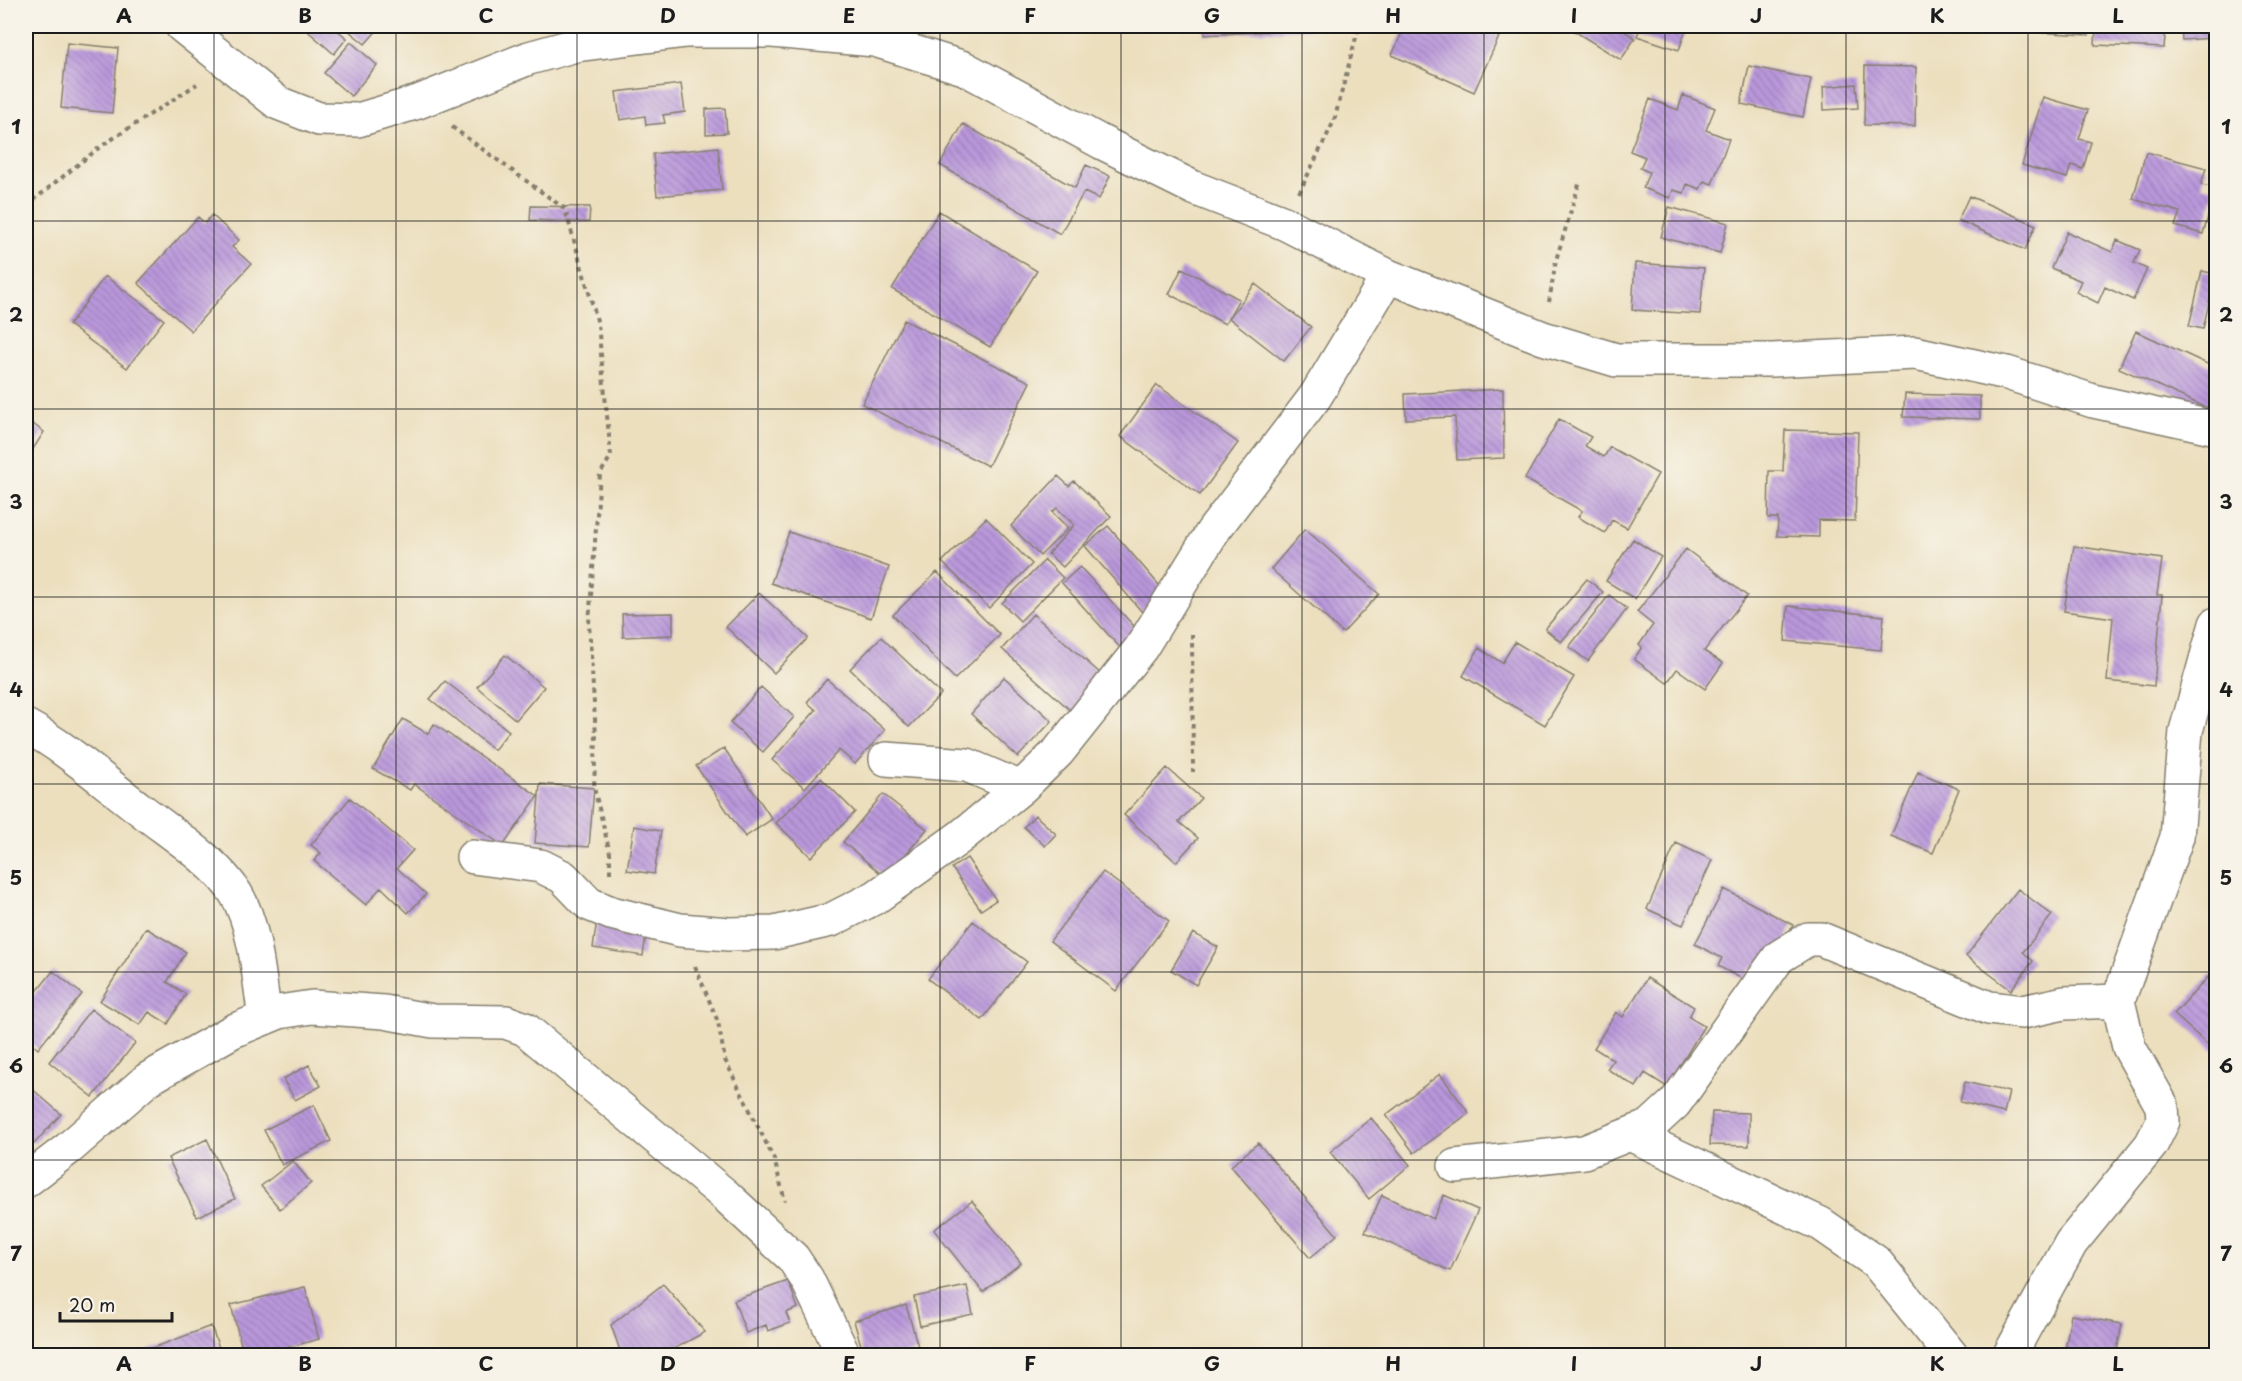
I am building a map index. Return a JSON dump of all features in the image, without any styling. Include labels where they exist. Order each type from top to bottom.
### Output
[{"type":"street","points":[[182,26],[278,103],[319,119],[358,120],[418,102],[529,58],[587,44],[686,31],[869,33],[964,68],[1101,142],[1194,188],[1284,223],[1388,276],[1543,338],[1616,360],[1772,360],[1915,353],[2007,373],[2093,401],[2217,428]]},
{"type":"street","points":[[473,857],[541,866],[563,877],[589,904],[611,913],[680,930],[729,934],[774,933],[831,920],[876,897],[959,838],[1021,788],[1058,752],[1141,648],[1213,531],[1315,397],[1388,276]]},
{"type":"street","points":[[2008,1356],[2071,1244],[2151,1145],[2163,1122],[2162,1106],[2129,1047],[2118,1001],[2177,837],[2186,731],[2217,624]]},
{"type":"street","points":[[26,726],[67,753],[212,867],[226,881],[236,895],[255,951],[265,1018]]},
{"type":"street","points":[[886,759],[967,765],[1021,788]]},
{"type":"street","points":[[1455,1166],[1584,1152],[1650,1126],[1675,1103],[1779,957],[1808,939],[1821,939],[1989,1008],[2023,1012],[2064,1003],[2118,1001]]},
{"type":"street","points":[[26,1181],[69,1148],[148,1079],[233,1031],[279,1012],[312,1007],[384,1012],[433,1021],[506,1022],[525,1029],[726,1196],[793,1258],[807,1279],[844,1356]]},
{"type":"street","points":[[1630,1134],[1821,1224],[1876,1262],[1952,1356]]},
{"type":"path","points":[[1284,223],[1334,122],[1359,26]]},
{"type":"path","points":[[26,206],[100,147],[228,64]]},
{"type":"path","points":[[418,102],[565,209],[598,324],[611,456],[600,474],[589,623],[596,736],[594,788],[610,853],[611,913]]},
{"type":"path","points":[[1543,338],[1556,260],[1580,182]]},
{"type":"path","points":[[1192,627],[1193,772]]},
{"type":"path","points":[[680,930],[718,1022],[725,1060],[774,1159],[786,1203]]},
{"type":"building","points":[[302,26],[332,26],[347,38],[334,54]]},
{"type":"building","points":[[343,26],[381,26],[365,44]]},
{"type":"building","points":[[987,26],[1003,26],[998,33]]},
{"type":"building","points":[[1204,26],[1342,26],[1342,27],[1205,35]]},
{"type":"building","points":[[1405,26],[1473,26],[1499,37],[1474,92],[1392,55]]},
{"type":"building","points":[[1566,26],[1616,26],[1635,38],[1621,60]]},
{"type":"building","points":[[1641,26],[1687,26],[1679,50],[1637,36]]},
{"type":"building","points":[[1994,26],[2009,26],[2007,30]]},
{"type":"building","points":[[2033,26],[2089,26],[2089,35],[2032,32]]},
{"type":"building","points":[[2096,26],[2166,26],[2164,48],[2095,45]]},
{"type":"building","points":[[2181,26],[2216,26],[2216,38],[2182,40]]},
{"type":"building","points":[[351,42],[377,65],[351,96],[324,73]]},
{"type":"building","points":[[67,43],[118,48],[112,113],[61,108]]},
{"type":"building","points":[[1749,66],[1811,79],[1803,117],[1741,104]]},
{"type":"building","points":[[1865,66],[1916,67],[1915,126],[1864,125]]},
{"type":"building","points":[[681,84],[685,112],[663,115],[665,123],[646,125],[645,116],[620,120],[616,92]]},
{"type":"building","points":[[1856,84],[1858,108],[1824,110],[1823,87]]},
{"type":"building","points":[[1683,95],[1715,108],[1706,130],[1729,139],[1712,184],[1704,181],[1700,189],[1687,184],[1684,193],[1673,190],[1670,198],[1643,188],[1649,172],[1640,168],[1645,157],[1630,151],[1650,99],[1678,110]]},
{"type":"building","points":[[2043,97],[2088,110],[2079,139],[2091,142],[2083,169],[2071,165],[2067,178],[2022,165]]},
{"type":"building","points":[[725,108],[727,133],[706,134],[706,109]]},
{"type":"building","points":[[963,124],[1075,188],[1086,165],[1110,176],[1099,199],[1084,192],[1060,234],[940,165]]},
{"type":"building","points":[[718,147],[722,190],[657,196],[653,154]]},
{"type":"building","points":[[2146,152],[2206,168],[2201,185],[2216,188],[2203,234],[2175,226],[2180,212],[2133,199]]},
{"type":"building","points":[[1969,196],[2036,225],[2025,250],[1958,220]]},
{"type":"building","points":[[531,206],[590,207],[589,222],[530,220]]},
{"type":"building","points":[[1669,207],[1728,223],[1720,253],[1661,237]]},
{"type":"building","points":[[939,211],[1037,271],[990,347],[892,289]]},
{"type":"building","points":[[212,215],[239,240],[232,247],[251,264],[191,331],[138,283],[198,217],[205,223]]},
{"type":"building","points":[[2067,232],[2112,252],[2117,240],[2140,250],[2134,263],[2147,269],[2133,300],[2105,287],[2098,303],[2076,292],[2081,281],[2051,268]]},
{"type":"building","points":[[1635,263],[1704,268],[1700,314],[1632,310]]},
{"type":"building","points":[[1182,268],[1239,299],[1225,324],[1169,294]]},
{"type":"building","points":[[2202,271],[2216,274],[2216,295],[2211,294],[2203,329],[2189,326]]},
{"type":"building","points":[[105,276],[164,320],[127,368],[69,325]]},
{"type":"building","points":[[1255,284],[1311,327],[1284,361],[1229,318]]},
{"type":"building","points":[[904,320],[1030,382],[988,466],[862,404]]},
{"type":"building","points":[[2136,331],[2216,368],[2216,387],[2207,408],[2119,368]]},
{"type":"building","points":[[1157,385],[1238,443],[1200,495],[1120,436]]},
{"type":"building","points":[[1503,389],[1504,458],[1457,460],[1455,417],[1406,419],[1405,394]]},
{"type":"building","points":[[1905,394],[1980,396],[1980,419],[1903,417]]},
{"type":"building","points":[[26,419],[44,432],[26,460]]},
{"type":"building","points":[[1559,419],[1591,437],[1585,446],[1604,457],[1610,447],[1658,474],[1627,528],[1612,520],[1605,533],[1578,517],[1582,511],[1525,479]]},
{"type":"building","points":[[1785,430],[1858,432],[1855,521],[1819,520],[1819,537],[1777,536],[1778,518],[1768,518],[1769,471],[1783,471]]},
{"type":"building","points":[[1058,476],[1069,486],[1074,481],[1111,516],[1063,567],[1048,554],[1074,525],[1057,508],[1052,512],[1068,528],[1040,556],[1011,526]]},
{"type":"building","points":[[986,518],[1032,564],[989,608],[942,562]]},
{"type":"building","points":[[1108,526],[1165,592],[1142,612],[1085,546]]},
{"type":"building","points":[[1305,529],[1379,594],[1343,633],[1271,569]]},
{"type":"building","points":[[789,532],[889,567],[871,618],[771,583]]},
{"type":"building","points":[[1633,539],[1661,557],[1635,599],[1606,581]]},
{"type":"building","points":[[2074,546],[2162,559],[2157,595],[2162,595],[2154,686],[2107,681],[2113,618],[2064,611]]},
{"type":"building","points":[[1686,549],[1747,596],[1704,651],[1723,663],[1705,689],[1677,669],[1667,683],[1634,659],[1642,647],[1639,645],[1653,625],[1637,612]]},
{"type":"building","points":[[1045,560],[1063,578],[1020,621],[1002,603]]},
{"type":"building","points":[[1080,567],[1142,635],[1123,651],[1062,583]]},
{"type":"building","points":[[937,572],[1000,635],[955,679],[893,615]]},
{"type":"building","points":[[1587,579],[1603,592],[1561,642],[1545,629]]},
{"type":"building","points":[[759,593],[808,638],[774,673],[726,627]]},
{"type":"building","points":[[1609,595],[1627,609],[1588,661],[1569,647]]},
{"type":"building","points":[[1788,606],[1884,616],[1881,650],[1785,641]]},
{"type":"building","points":[[673,613],[673,635],[623,637],[622,614]]},
{"type":"building","points":[[1033,614],[1109,681],[1078,717],[1002,649]]},
{"type":"building","points":[[881,637],[941,694],[909,727],[850,669]]},
{"type":"building","points":[[1515,642],[1574,677],[1545,725],[1463,676],[1479,648],[1502,663]]},
{"type":"building","points":[[505,655],[544,687],[516,720],[477,687]]},
{"type":"building","points":[[1004,677],[1052,721],[1018,757],[971,714]]},
{"type":"building","points":[[827,679],[885,730],[855,764],[839,750],[805,788],[772,760],[816,710],[807,702]]},
{"type":"building","points":[[445,681],[509,731],[494,750],[430,699]]},
{"type":"building","points":[[761,687],[794,717],[763,752],[730,723]]},
{"type":"building","points":[[403,719],[428,734],[434,724],[538,796],[503,846],[414,784],[410,790],[373,769]]},
{"type":"building","points":[[724,748],[772,819],[745,837],[696,766]]},
{"type":"building","points":[[1167,768],[1201,798],[1179,822],[1198,838],[1176,862],[1124,815]]},
{"type":"building","points":[[1918,772],[1959,789],[1933,853],[1891,836]]},
{"type":"building","points":[[821,778],[855,812],[811,857],[776,823]]},
{"type":"building","points":[[540,784],[594,788],[589,847],[535,843]]},
{"type":"building","points":[[883,794],[927,829],[886,878],[843,842]]},
{"type":"building","points":[[350,798],[413,850],[397,868],[426,894],[408,913],[381,887],[366,905],[314,861],[321,853],[311,845]]},
{"type":"building","points":[[1035,815],[1056,834],[1045,846],[1024,827]]},
{"type":"building","points":[[634,826],[661,831],[654,874],[627,870]]},
{"type":"building","points":[[1676,843],[1712,860],[1683,925],[1647,909]]},
{"type":"building","points":[[967,858],[996,900],[981,910],[952,868]]},
{"type":"building","points":[[1103,872],[1169,921],[1116,991],[1050,941]]},
{"type":"building","points":[[1724,889],[1793,925],[1783,944],[1776,978],[1752,966],[1744,980],[1718,966],[1722,958],[1695,944]]},
{"type":"building","points":[[2018,889],[2052,915],[2023,952],[2033,961],[2011,990],[1966,956]]},
{"type":"building","points":[[600,898],[650,905],[643,956],[593,948]]},
{"type":"building","points":[[973,921],[1027,962],[982,1020],[928,979]]},
{"type":"building","points":[[146,928],[186,952],[167,982],[186,994],[168,1024],[149,1012],[140,1025],[100,1001]]},
{"type":"building","points":[[1193,933],[1218,947],[1196,985],[1171,970]]},
{"type":"building","points":[[53,971],[82,994],[38,1049],[26,1039],[26,1005]]},
{"type":"building","points":[[2211,974],[2216,980],[2216,1052],[2174,1014]]},
{"type":"building","points":[[1647,978],[1694,1007],[1689,1017],[1704,1026],[1667,1087],[1645,1073],[1636,1087],[1607,1069],[1613,1060],[1594,1048],[1616,1012],[1623,1017]]},
{"type":"building","points":[[91,1009],[135,1043],[93,1097],[49,1062]]},
{"type":"building","points":[[309,1065],[321,1086],[295,1100],[283,1079]]},
{"type":"building","points":[[1440,1074],[1469,1113],[1414,1153],[1386,1115]]},
{"type":"building","points":[[1965,1082],[2009,1092],[2004,1113],[1960,1102]]},
{"type":"building","points":[[30,1087],[61,1114],[34,1144],[26,1136],[26,1091]]},
{"type":"building","points":[[314,1105],[331,1141],[282,1165],[264,1130]]},
{"type":"building","points":[[1712,1112],[1749,1113],[1749,1146],[1710,1145]]},
{"type":"building","points":[[1371,1118],[1410,1165],[1369,1199],[1330,1152]]},
{"type":"building","points":[[207,1139],[235,1199],[197,1217],[168,1158]]},
{"type":"building","points":[[1258,1143],[1337,1235],[1310,1258],[1231,1166]]},
{"type":"building","points":[[293,1161],[311,1183],[280,1209],[261,1186]]},
{"type":"building","points":[[1382,1195],[1433,1219],[1444,1195],[1478,1210],[1450,1271],[1365,1232]]},
{"type":"building","points":[[972,1201],[1021,1263],[983,1292],[934,1230]]},
{"type":"building","points":[[788,1281],[798,1308],[786,1313],[790,1323],[768,1331],[766,1325],[746,1333],[734,1300]]},
{"type":"building","points":[[663,1284],[705,1332],[661,1356],[622,1356],[611,1325]]},
{"type":"building","points":[[967,1286],[973,1314],[920,1326],[914,1297]]},
{"type":"building","points":[[305,1287],[319,1339],[257,1356],[244,1356],[231,1305]]},
{"type":"building","points":[[906,1305],[919,1350],[901,1356],[864,1356],[854,1321]]},
{"type":"building","points":[[2071,1315],[2122,1324],[2116,1356],[2064,1356]]},
{"type":"building","points":[[211,1326],[222,1356],[137,1356],[137,1354]]}]
